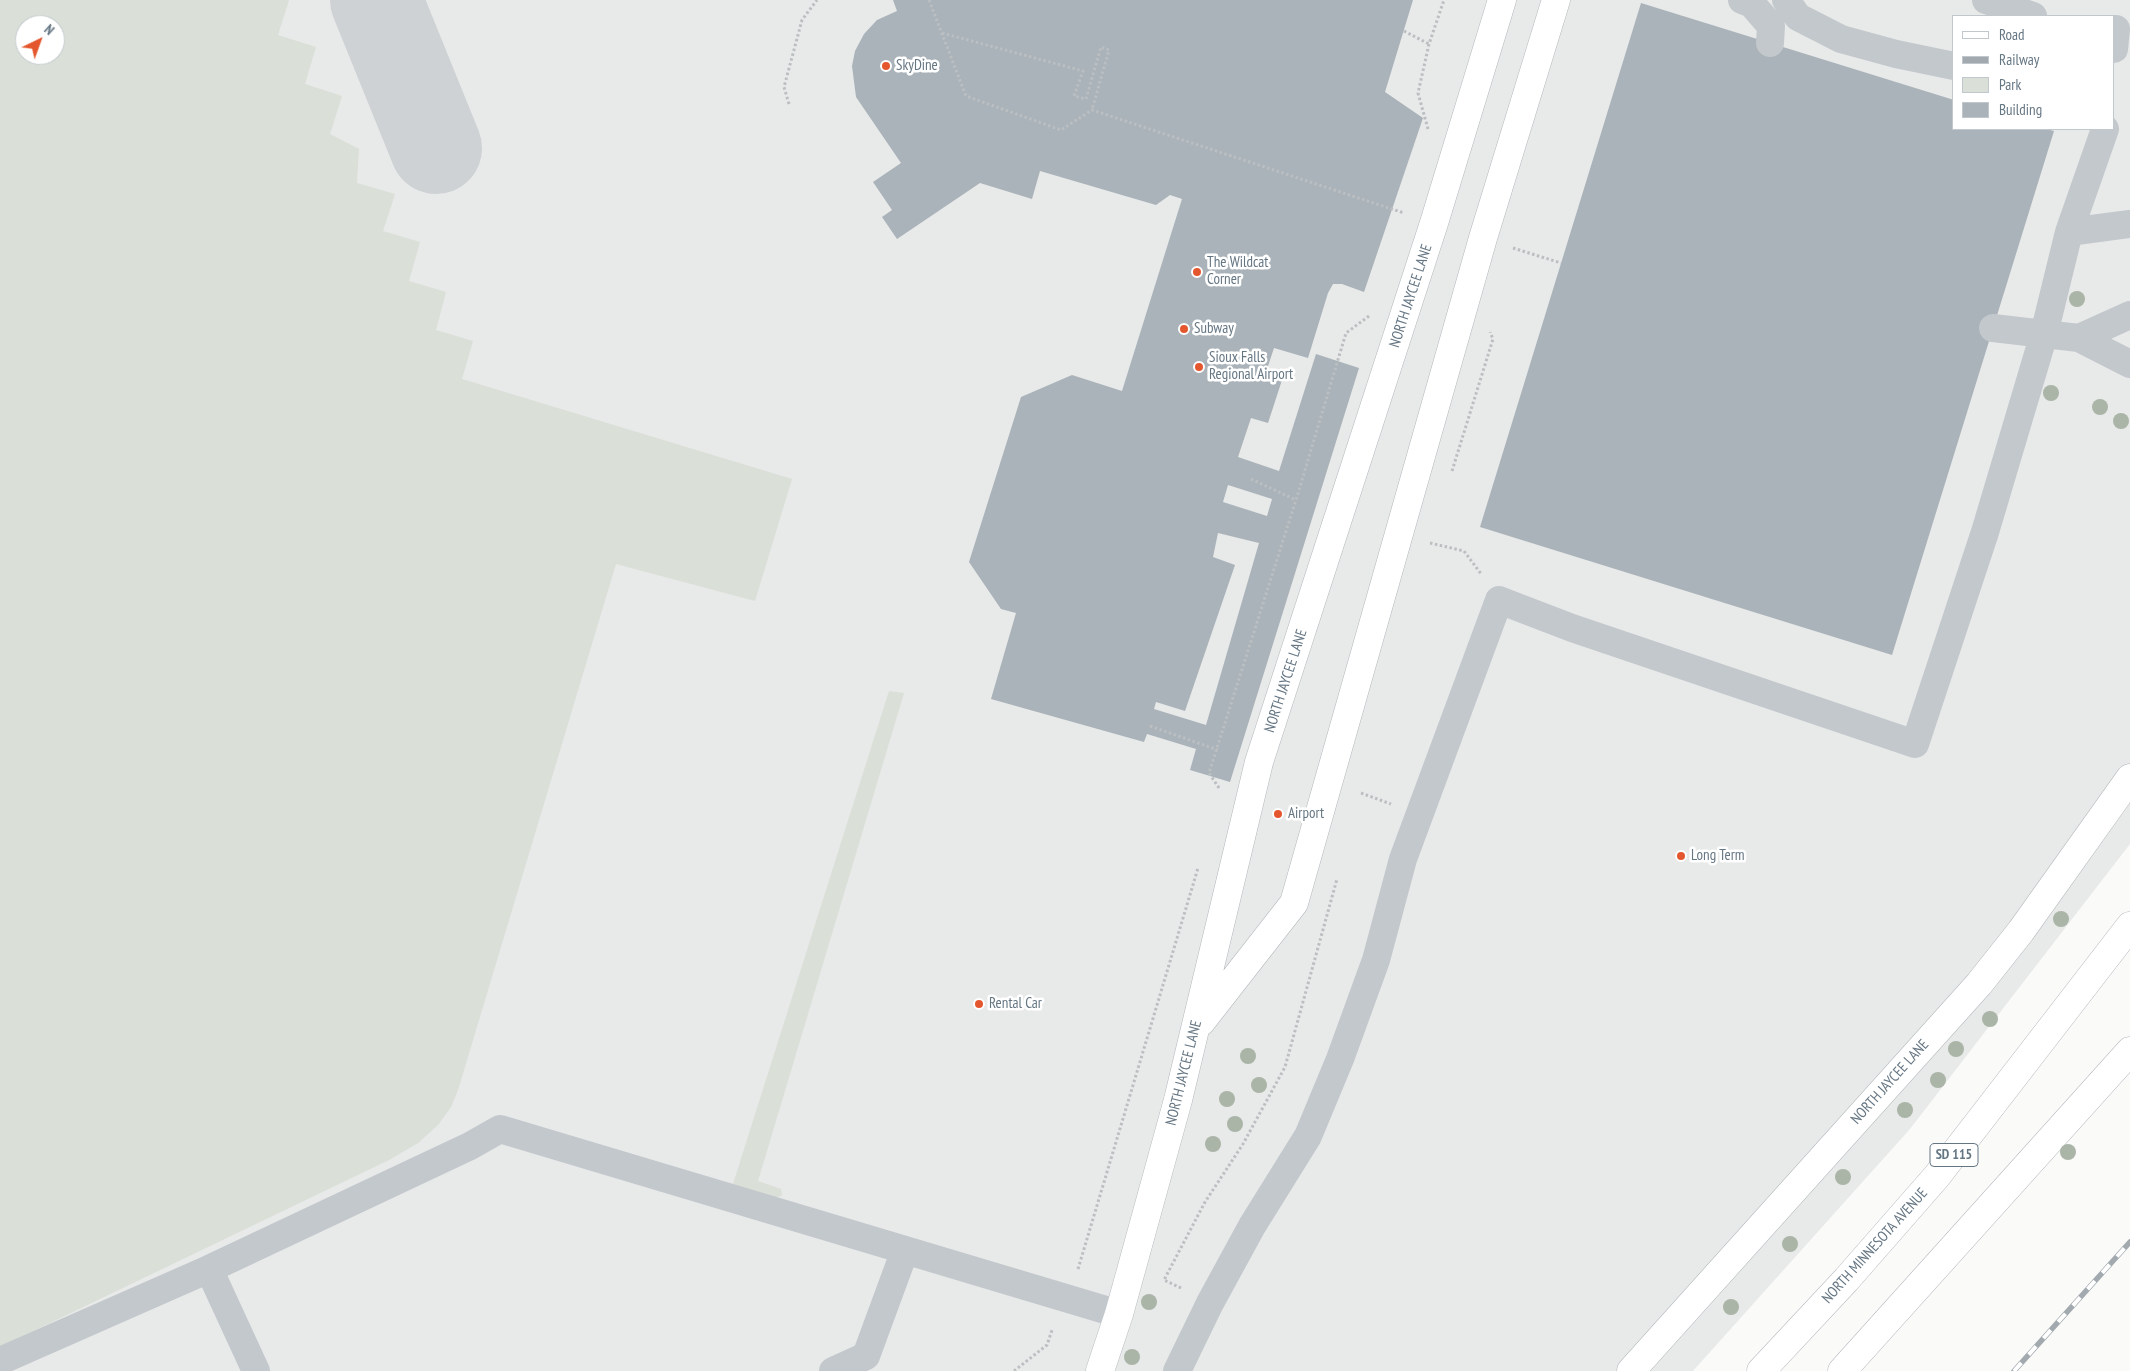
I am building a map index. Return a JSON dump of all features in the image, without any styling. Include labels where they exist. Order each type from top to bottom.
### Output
[{"type":"main road","name":"NORTH JAYCEE LANE","points":[[1100,1371],[1119,1314],[1194,1031],[1259,762],[1434,223],[1502,0]]},
{"type":"main road","points":[[1194,1031],[1294,903],[1484,238],[1556,0]]},
{"type":"main road","name":"NORTH JAYCEE LANE","points":[[1631,1371],[1979,984],[2022,931],[2130,778]]},
{"type":"main road","name":"NORTH MINNESOTA AVENUE","points":[[1761,1371],[1846,1280],[1937,1176],[2130,926]]},
{"type":"main road","points":[[1842,1371],[2130,1051]]},
{"type":"lane","points":[[1742,0],[1752,4],[1771,26],[1770,43]]},
{"type":"lane","points":[[1786,0],[1798,17],[1841,39],[1896,54],[1952,66]]},
{"type":"lane","points":[[1986,0],[2030,15]]},
{"type":"lane","points":[[1177,1371],[1210,1303],[1252,1226],[1308,1136],[1340,1059],[1376,960],[1403,859],[1499,600],[1572,628],[1915,744],[1985,532],[2044,334],[2068,232],[2105,130]]},
{"type":"lane","points":[[2068,232],[2130,224]]},
{"type":"lane","points":[[2080,338],[2130,314]]},
{"type":"lane","points":[[1993,328],[2080,338],[2130,348]]},
{"type":"lane","points":[[2080,338],[2130,332]]},
{"type":"lane","points":[[2080,338],[2130,364]]},
{"type":"lane","points":[[0,1361],[209,1269],[470,1146],[500,1129],[1119,1314]]},
{"type":"lane","points":[[833,1371],[866,1356],[905,1250]]},
{"type":"lane","points":[[209,1269],[256,1371]]},
{"type":"path","points":[[790,104],[784,87],[802,20],[817,0]]},
{"type":"path","points":[[929,0],[966,96],[1061,130],[1092,110],[1109,50],[1101,48],[1086,99],[1074,96],[1083,71],[942,33]]},
{"type":"path","points":[[1428,132],[1429,126],[1418,93],[1429,44],[1444,0]]},
{"type":"path","points":[[1404,31],[1429,44]]},
{"type":"path","points":[[1092,110],[1406,214],[1408,204]]},
{"type":"path","points":[[1505,246],[1561,263]]},
{"type":"path","points":[[1221,792],[1209,773],[1218,750],[1296,500],[1346,333],[1369,317],[1372,308]]},
{"type":"path","points":[[1251,479],[1296,500]]},
{"type":"path","points":[[1430,543],[1464,551],[1499,600]]},
{"type":"path","points":[[1150,726],[1218,750]]},
{"type":"path","points":[[1358,803],[1361,793]]},
{"type":"path","points":[[1076,1274],[1201,858]]},
{"type":"path","points":[[1210,1303],[1164,1280],[1205,1202],[1242,1144],[1285,1067],[1337,876]]},
{"type":"path","points":[[1014,1371],[1047,1345],[1052,1330]]},
{"type":"shaded area","name":"Sioux Falls Regional Airport","points":[[0,0],[2130,0],[2130,844],[1910,1129],[1693,1371],[0,1371]]},
{"type":"green space","points":[[0,0],[289,0],[278,35],[316,47],[305,84],[342,96],[330,134],[359,149],[357,183],[395,194],[383,231],[420,242],[409,281],[446,292],[436,330],[473,341],[462,379],[792,479],[755,601],[616,564],[458,1090],[451,1107],[438,1125],[418,1143],[389,1160],[0,1347]]},
{"type":"green space","points":[[889,691],[904,693],[758,1181],[781,1189],[782,1195],[776,1198],[733,1184]]},
{"type":"building","name":"Sioux Falls Regional Airport","points":[[893,0],[1413,0],[1385,92],[1423,118],[1364,292],[1342,284],[1333,284],[1328,293],[1308,358],[1274,348],[1265,375],[1282,380],[1268,423],[1251,418],[1238,457],[1279,471],[1316,354],[1359,368],[1230,782],[1190,770],[1196,749],[1147,734],[1144,742],[991,699],[1016,613],[1001,609],[969,562],[1021,397],[1072,375],[1122,391],[1182,199],[1170,195],[1156,205],[1040,171],[1032,199],[980,183],[897,239],[882,217],[892,210],[873,182],[901,163],[856,97],[852,66],[855,51],[864,34],[877,20],[897,11]],"holes":[[[1228,485],[1272,499],[1267,516],[1223,502]],[[1218,533],[1259,543],[1206,725],[1154,709],[1156,702],[1185,711],[1235,565],[1213,557]]]},
{"type":"building","points":[[1641,3],[1952,99],[1952,130],[2054,131],[1892,655],[1480,527]]},
{"type":"taxiway","points":[[376,0],[436,148]]},
{"type":"railway","points":[[2014,1371],[2130,1242]]},
{"type":"place","name":"SkyDine","points":[[886,66]]},
{"type":"place","name":"The Wildcat Corner","points":[[1197,272]]},
{"type":"place","name":"Subway","points":[[1184,329]]},
{"type":"place","name":"Sioux Falls Regional Airport","points":[[1199,367]]},
{"type":"place","name":"Airport","points":[[1278,814]]},
{"type":"place","name":"Long Term","points":[[1681,856]]},
{"type":"place","name":"Rental Car","points":[[979,1004]]}]
